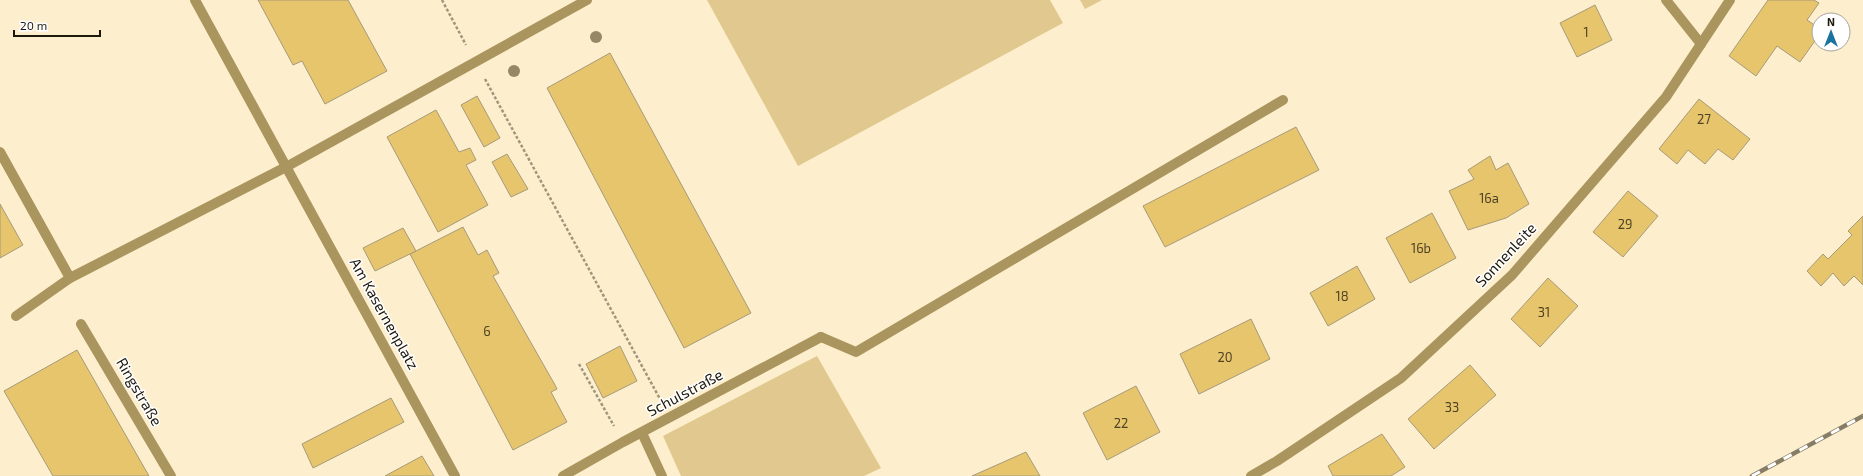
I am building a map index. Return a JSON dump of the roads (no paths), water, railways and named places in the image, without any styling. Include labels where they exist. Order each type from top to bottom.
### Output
[{"type":"street","name":"Am Kasernenplatz","points":[[195,0],[455,476]]},
{"type":"street","points":[[16,316],[70,278],[286,167],[587,0]]},
{"type":"street","points":[[1666,0],[1701,44]]},
{"type":"street","name":"Sonnenleite","points":[[1251,476],[1277,461],[1401,378],[1512,274],[1666,96],[1730,0]]},
{"type":"street","name":"Schulstraße","points":[[563,476],[623,442],[821,337],[856,352],[1283,100]]},
{"type":"street","points":[[0,152],[70,278]]},
{"type":"street","name":"Ringstraße","points":[[81,324],[171,476]]},
{"type":"street","points":[[642,433],[662,476]]},
{"type":"railway","points":[[1752,476],[1863,416]]}]
